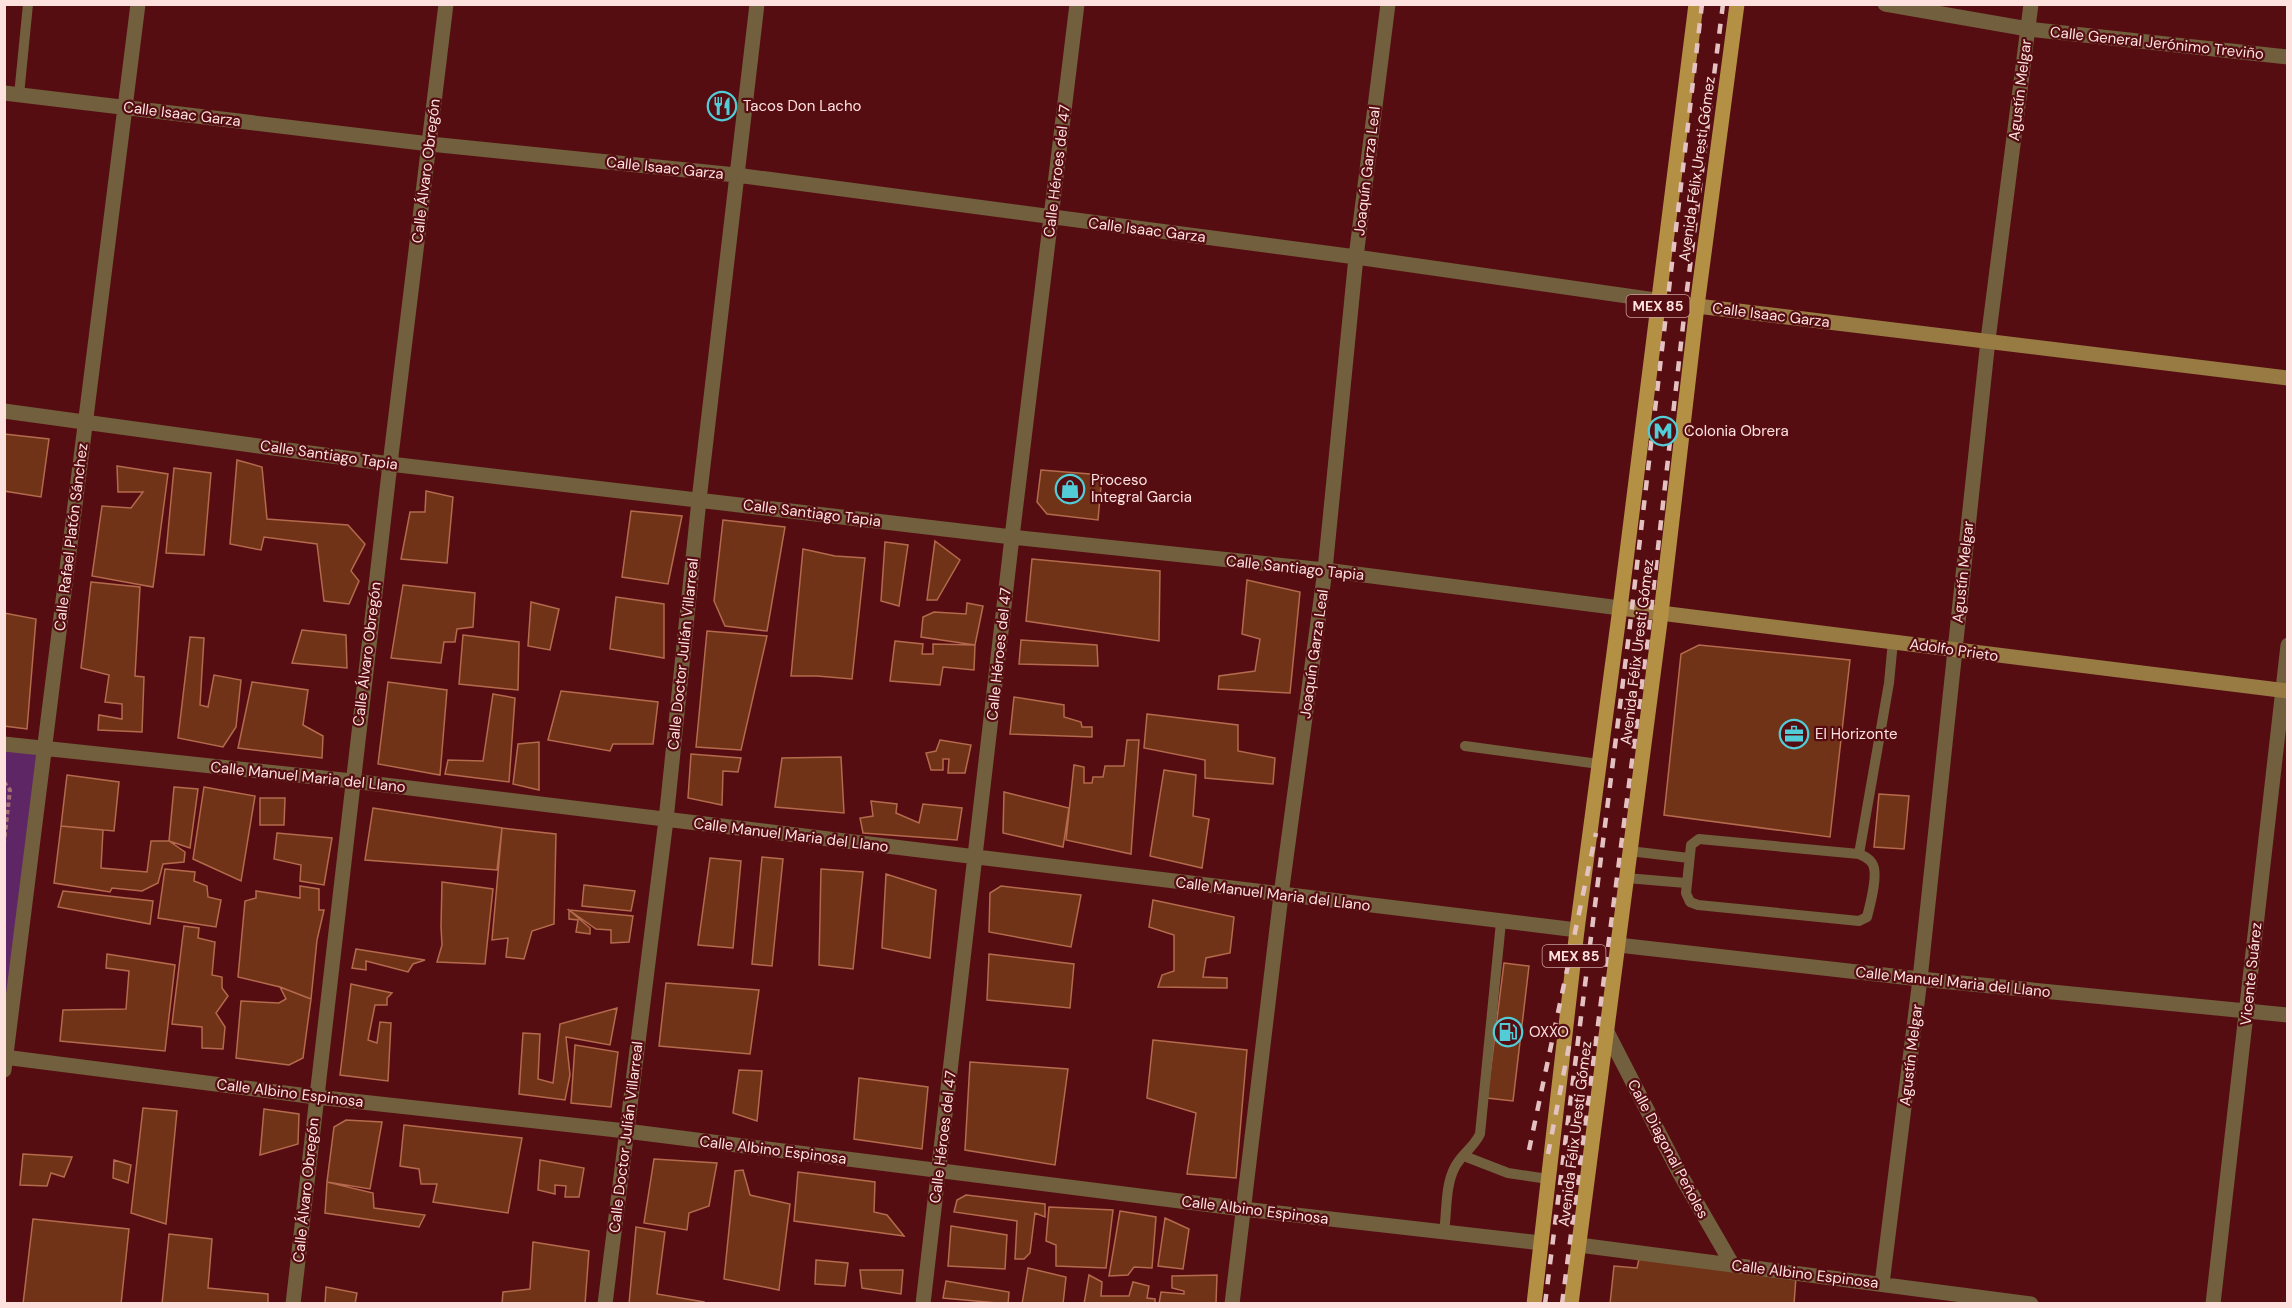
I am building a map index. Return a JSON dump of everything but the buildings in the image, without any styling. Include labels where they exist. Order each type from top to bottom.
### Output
[{"type":"main road","name":"Avenida Félix Uresti Gómez","points":[[1534,1304],[1576,930],[1620,608],[1696,4]]},
{"type":"main road","name":"Avenida Félix Uresti Gómez","points":[[1571,1304],[1661,614],[1697,306],[1737,4]]},
{"type":"street","name":"Calle Rafael Platón Sánchez","points":[[5,1062],[138,4]]},
{"type":"street","name":"Calle Álvaro Obregón","points":[[293,1304],[352,781],[446,4]]},
{"type":"street","name":"Calle Doctor Julián Villarreal","points":[[605,1304],[666,820],[699,500],[757,4]]},
{"type":"street","name":"Calle Héroes del 47","points":[[923,1304],[1012,537],[1077,4]]},
{"type":"street","name":"Joaquín Garza Leal","points":[[1232,1304],[1281,895],[1325,570],[1356,257],[1388,4]]},
{"type":"street","name":"Calle General Jerónimo Treviño","points":[[1885,4],[2028,29],[2288,57]]},
{"type":"street","name":"Agustín Melgar","points":[[1882,1284],[1920,979],[1988,340],[2031,4]]},
{"type":"street","name":"Calle Isaac Garza","points":[[12,94],[430,144],[736,176],[1356,257],[1697,306],[2288,378]]},
{"type":"street","name":"Calle Santiago Tapia","points":[[4,411],[390,464],[1012,537],[1325,570],[1620,608]]},
{"type":"street","name":"Adolfo Prieto","points":[[1620,608],[2285,691]]},
{"type":"street","name":"Vicente Suárez","points":[[2213,1304],[2285,691],[2288,645]]},
{"type":"street","name":"Calle Manuel Maria del Llano","points":[[4,744],[352,781],[1576,930]]},
{"type":"street","name":"Calle Manuel Maria del Llano","points":[[1618,945],[1920,979],[2288,1015]]},
{"type":"street","name":"Calle Diagonal Peñoles","points":[[1607,1032],[1675,1165],[1732,1264]]},
{"type":"street","name":"Calle Albino Espinosa","points":[[5,1062],[626,1131],[1244,1209],[1541,1243]]},
{"type":"street","name":"Calle Albino Espinosa","points":[[1579,1245],[2031,1304]]},
{"type":"lane","points":[[12,94],[28,4]]},
{"type":"lane","points":[[1860,854],[1889,682],[1893,641]]},
{"type":"lane","points":[[1466,746],[1599,764]]},
{"type":"lane","points":[[1703,839],[1860,854],[1872,862],[1875,875],[1867,917],[1859,921],[1698,905],[1687,898],[1686,883],[1691,845],[1703,839]]},
{"type":"lane","points":[[1629,851],[1689,858]]},
{"type":"lane","points":[[1626,878],[1686,883]]},
{"type":"lane","points":[[1444,1232],[1451,1176],[1455,1165],[1473,1147],[1480,1134],[1501,922]]},
{"type":"lane","points":[[1464,1156],[1508,1173],[1548,1179]]},
{"type":"path","points":[[4,782],[10,790],[4,842]]},
{"type":"shaded area","points":[[5,744],[46,748],[5,1057]]},
{"type":"railway","points":[[1545,1304],[1629,634],[1702,4]]},
{"type":"railway","points":[[1562,1304],[1648,637],[1687,290],[1723,4]]},
{"type":"railway","points":[[1529,1150],[1596,833]]},
{"type":"railway","points":[[1548,1154],[1569,1046]]},
{"type":"place","name":"Tacos Don Lacho","points":[[722,106]]},
{"type":"place","name":"Colonia Obrera","points":[[1663,431]]},
{"type":"place","name":"Proceso Integral Garcia","points":[[1070,489]]},
{"type":"place","name":"El Horizonte","points":[[1794,734]]},
{"type":"place","name":"OXXO","points":[[1508,1032]]}]
